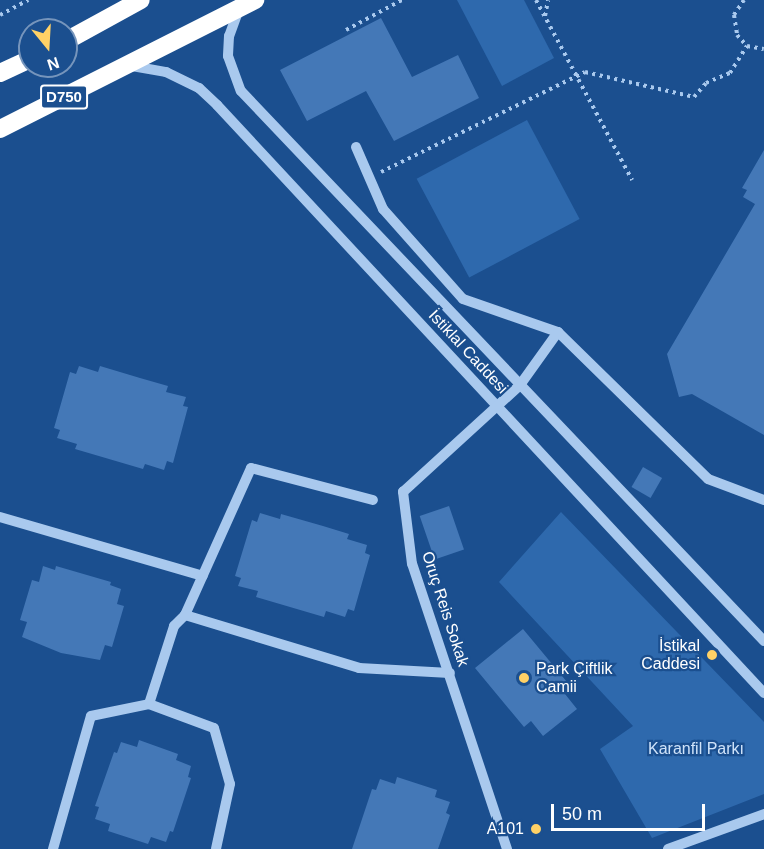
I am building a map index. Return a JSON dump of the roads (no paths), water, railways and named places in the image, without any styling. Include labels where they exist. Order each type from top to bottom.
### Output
[{"type":"highway","points":[[78,34],[141,0]]},
{"type":"highway","name":"D750","points":[[0,129],[247,4]]},
{"type":"highway","points":[[0,74],[18,65]]},
{"type":"street","name":"İstiklal Caddesi","points":[[247,4],[229,36],[228,56],[240,91],[764,641]]},
{"type":"street","name":"İstiklal Caddesi","points":[[128,66],[159,69],[199,88],[764,693]]},
{"type":"street","points":[[357,147],[383,208],[463,299],[558,332],[708,479],[764,501]]},
{"type":"street","name":"Oruç Reis Sokak","points":[[507,849],[412,564],[403,492],[496,404],[520,385],[558,332]]},
{"type":"street","points":[[149,704],[174,626],[185,615],[251,468],[373,500]]},
{"type":"street","points":[[0,518],[203,576]]},
{"type":"street","points":[[185,615],[359,668],[450,673]]},
{"type":"street","points":[[53,849],[91,716],[149,704],[214,728],[230,784],[216,849]]},
{"type":"street","points":[[668,849],[764,814]]},
{"type":"place","name":"İstikal Caddesi","points":[[712,655]]},
{"type":"place","name":"Park Çiftlik Camii","points":[[524,678]]},
{"type":"place","name":"A101","points":[[536,829]]},
{"type":"park label","name":"Karanfil Parkı","points":[[696,749]]}]
